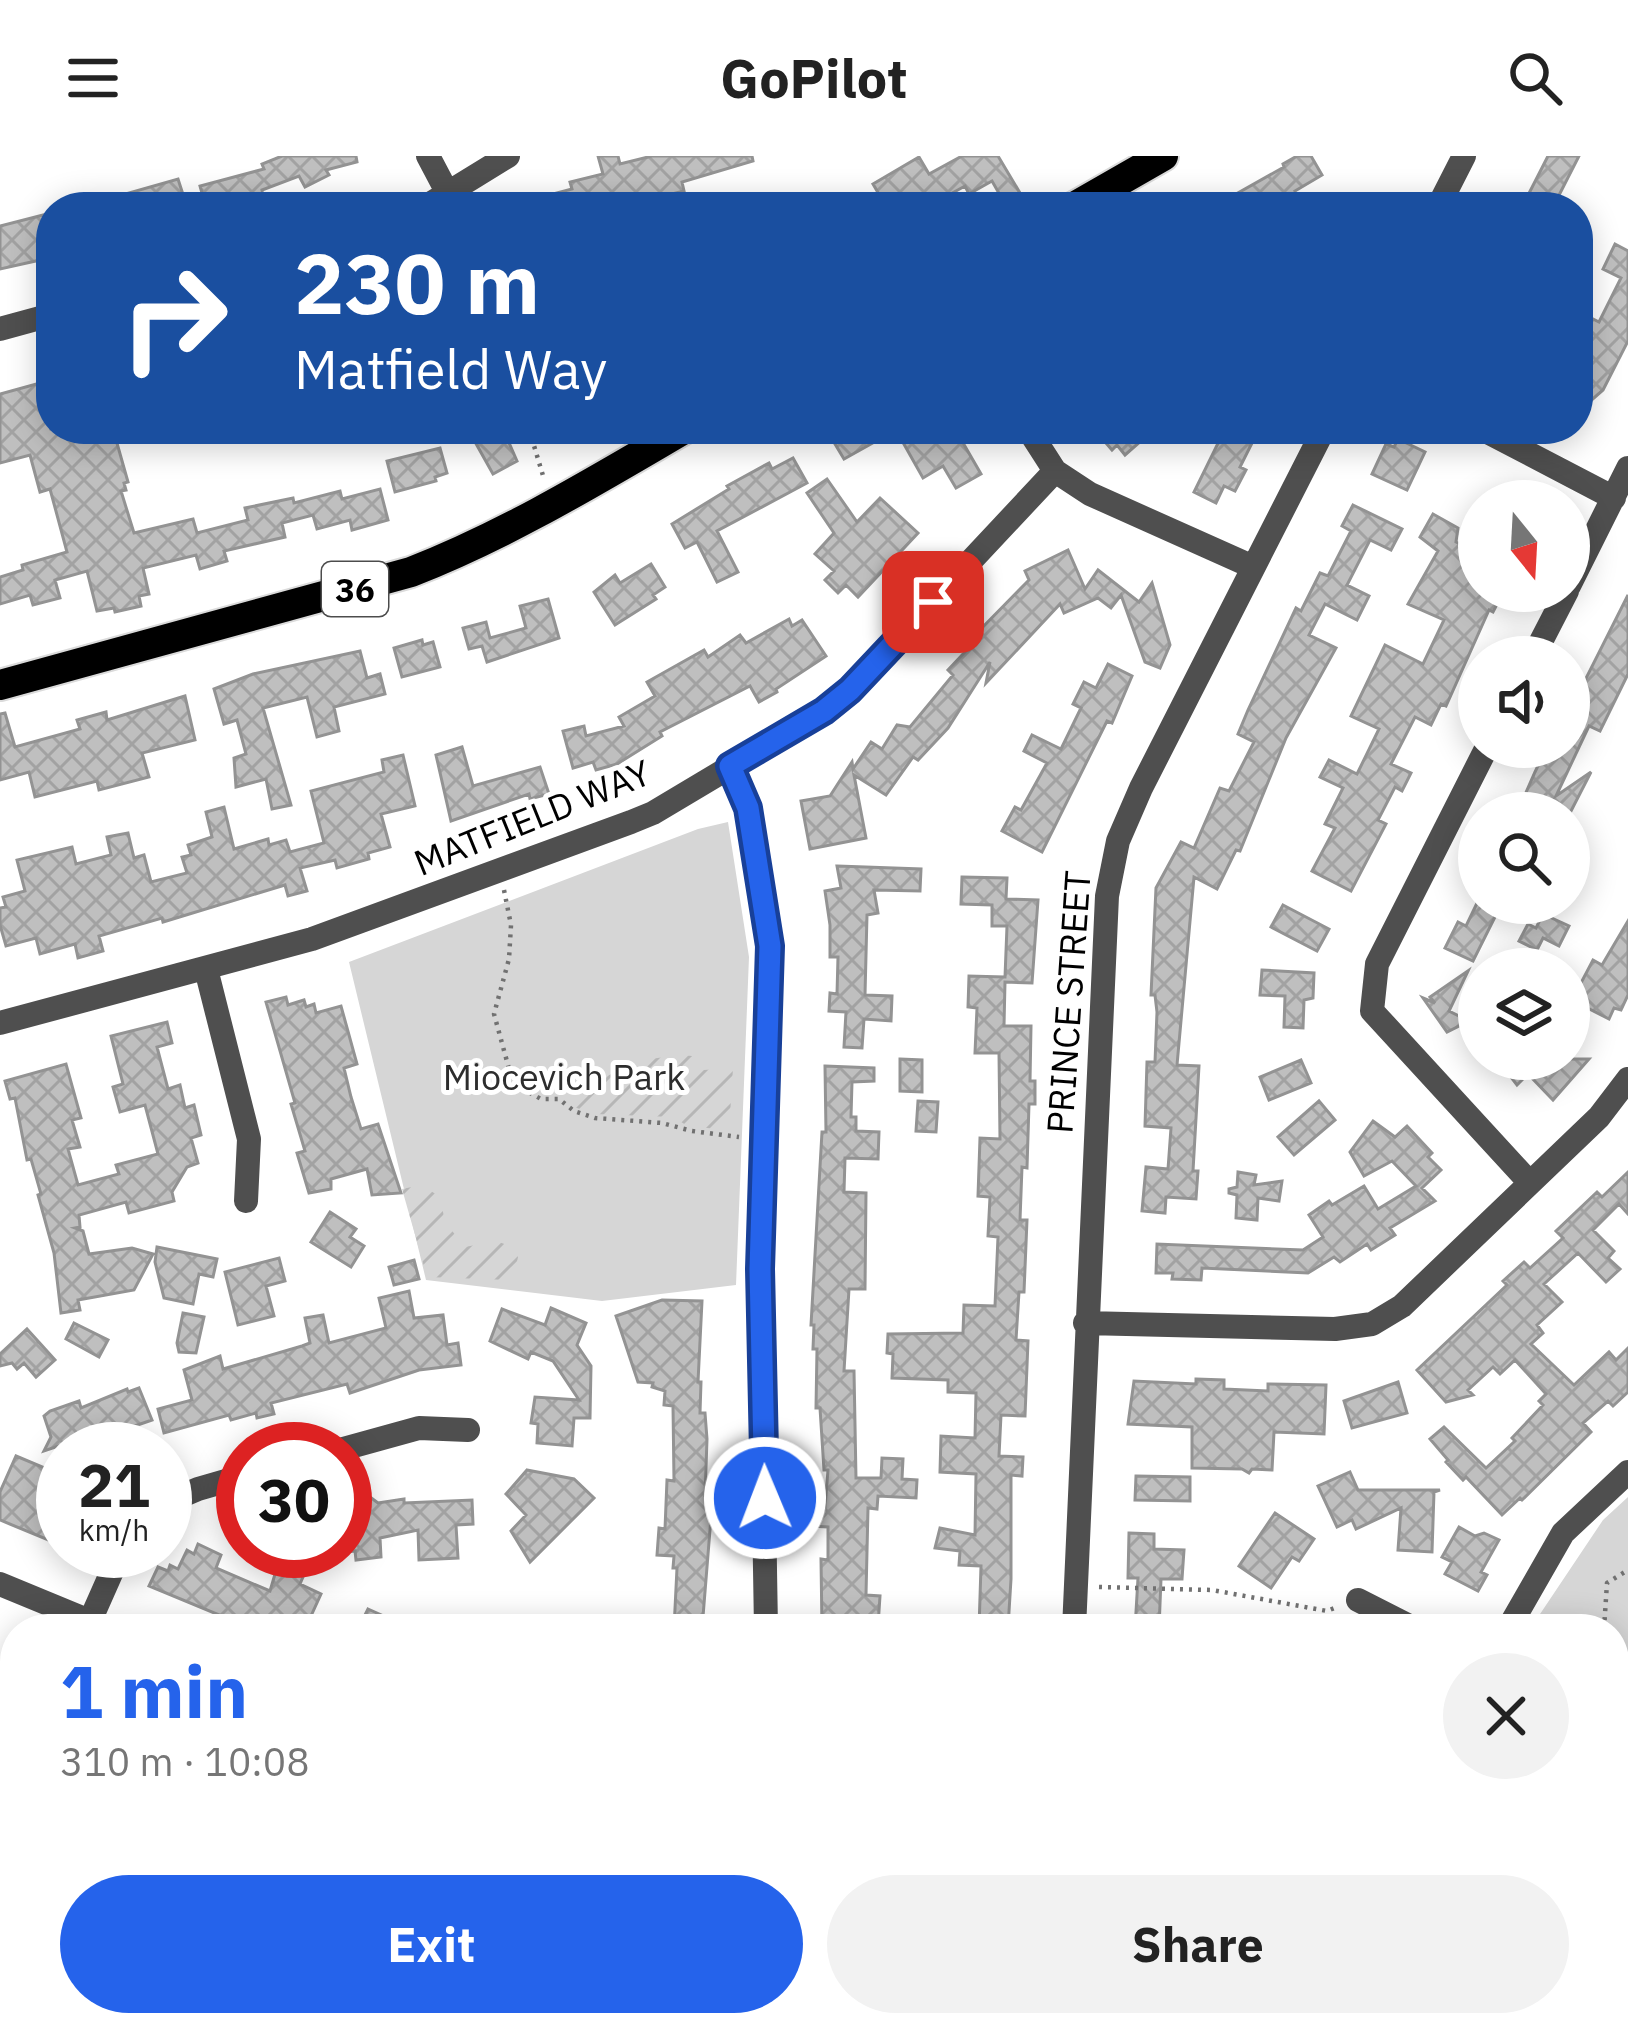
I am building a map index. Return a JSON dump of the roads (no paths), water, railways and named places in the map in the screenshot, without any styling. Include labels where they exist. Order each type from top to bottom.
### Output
[{"type":"main road","points":[[1100,192],[1163,156]]},
{"type":"main road","name":"36","points":[[0,685],[411,572],[471,549],[658,444]]},
{"type":"street","points":[[428,156],[447,192],[508,156]]},
{"type":"street","points":[[1446,192],[1464,156]]},
{"type":"street","points":[[0,329],[36,319]]},
{"type":"street","points":[[1038,444],[1055,471],[1090,494],[1251,566]]},
{"type":"street","name":"PRINCE STREET","points":[[1074,1614],[1107,896],[1118,842],[1251,566],[1316,444]]},
{"type":"street","points":[[1511,444],[1614,498]]},
{"type":"street","points":[[1590,545],[1628,468]]},
{"type":"street","name":"MATFIELD WAY","points":[[0,1023],[334,932],[631,822],[824,711],[850,690],[1055,471]]},
{"type":"street","points":[[730,766],[748,808],[770,946],[760,1269],[766,1614]]},
{"type":"street","points":[[1476,768],[1377,964],[1372,1011],[1530,1183]]},
{"type":"street","points":[[206,969],[249,1139],[246,1201]]},
{"type":"street","points":[[1085,1323],[1335,1329],[1372,1324],[1402,1306],[1599,1117],[1628,1079]]},
{"type":"street","points":[[372,1441],[419,1428],[467,1430]]},
{"type":"street","points":[[1517,1614],[1563,1533],[1628,1472]]},
{"type":"street","points":[[102,1614],[114,1578]]},
{"type":"street","points":[[0,1584],[72,1614]]},
{"type":"street","points":[[1358,1600],[1386,1614]]},
{"type":"park label","name":"Miocevich Park","points":[[564,1076]]}]
